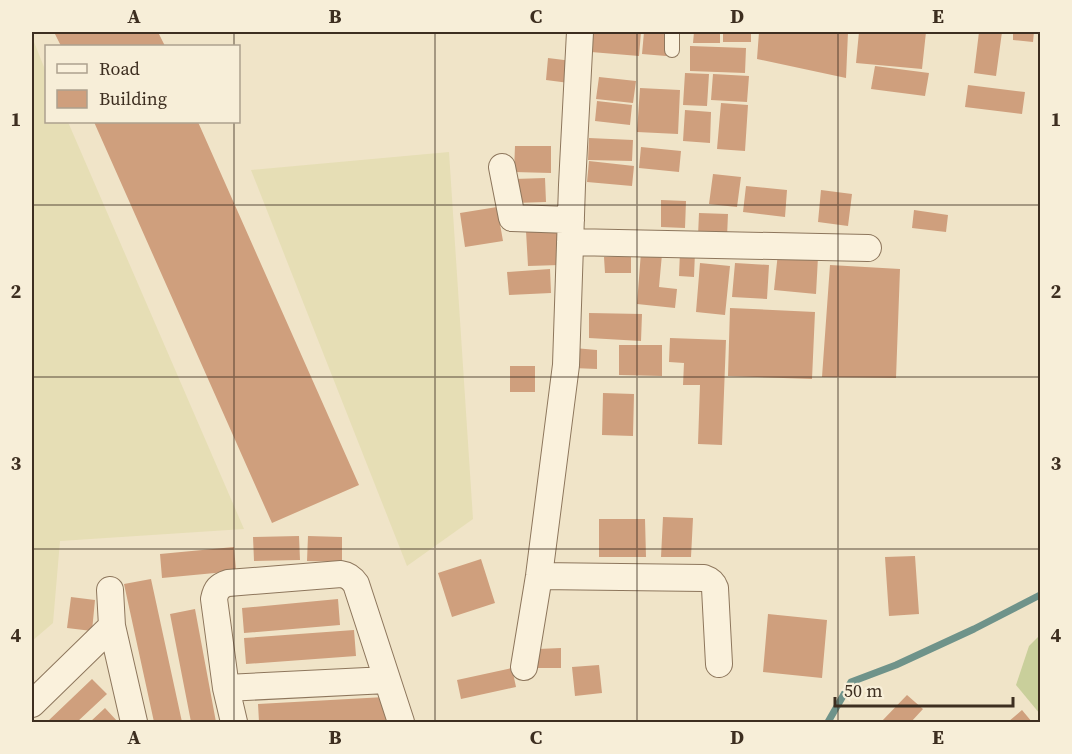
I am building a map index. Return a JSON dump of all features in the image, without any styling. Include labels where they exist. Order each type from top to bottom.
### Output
[{"type":"street","points":[[524,667],[539,576],[566,365],[580,32]]},
{"type":"street","points":[[502,167],[512,218],[571,231],[868,248]]},
{"type":"street","points":[[234,723],[226,688],[214,599],[215,591],[220,585],[228,583],[341,574],[347,575],[356,584],[400,723]]},
{"type":"street","points":[[539,576],[704,578],[709,580],[715,588],[719,664]]},
{"type":"street","points":[[110,590],[112,626],[134,723]]},
{"type":"street","points":[[32,704],[112,626]]},
{"type":"street","points":[[226,688],[387,680]]},
{"type":"lane","points":[[672,32],[672,50]]},
{"type":"shaded area","points":[[32,37],[45,70],[45,123],[68,123],[244,529],[60,541],[53,623],[32,641]]},
{"type":"shaded area","points":[[449,152],[473,519],[407,566],[251,170]]},
{"type":"green space","points":[[1040,635],[1040,714],[1016,685],[1029,646]]},
{"type":"building","points":[[54,32],[158,32],[164,45],[60,45]]},
{"type":"building","points":[[592,32],[641,32],[639,56],[591,52]]},
{"type":"building","points":[[644,32],[668,32],[666,56],[642,54]]},
{"type":"building","points":[[694,32],[720,32],[720,43],[693,43]]},
{"type":"building","points":[[723,32],[751,32],[751,42],[723,42]]},
{"type":"building","points":[[759,32],[848,32],[846,78],[757,59]]},
{"type":"building","points":[[859,32],[926,32],[922,69],[856,63]]},
{"type":"building","points":[[979,32],[1002,32],[996,76],[974,73]]},
{"type":"building","points":[[1013,32],[1034,32],[1033,42],[1013,40]]},
{"type":"building","points":[[690,46],[746,48],[745,73],[690,71]]},
{"type":"building","points":[[548,58],[572,61],[569,83],[546,80]]},
{"type":"building","points":[[875,66],[929,73],[925,96],[871,89]]},
{"type":"building","points":[[685,73],[709,74],[707,106],[683,105]]},
{"type":"building","points":[[713,74],[749,76],[747,102],[711,100]]},
{"type":"building","points":[[599,77],[636,81],[633,103],[596,99]]},
{"type":"building","points":[[968,85],[1025,92],[1022,114],[965,107]]},
{"type":"building","points":[[640,88],[680,90],[678,134],[637,132]]},
{"type":"building","points":[[597,101],[632,105],[630,125],[595,121]]},
{"type":"building","points":[[721,103],[748,105],[745,151],[717,149]]},
{"type":"building","points":[[685,110],[711,112],[710,143],[683,141]]},
{"type":"building","points":[[94,123],[198,123],[359,485],[272,523]]},
{"type":"building","points":[[589,138],[633,140],[632,161],[588,160]]},
{"type":"building","points":[[515,146],[551,146],[551,173],[514,172]]},
{"type":"building","points":[[641,147],[681,151],[679,172],[639,168]]},
{"type":"building","points":[[589,161],[634,166],[632,186],[587,182]]},
{"type":"building","points":[[713,174],[741,177],[737,207],[709,204]]},
{"type":"building","points":[[545,178],[546,202],[515,203],[514,179]]},
{"type":"building","points":[[746,186],[787,190],[785,217],[743,212]]},
{"type":"building","points":[[821,190],[852,194],[848,226],[818,222]]},
{"type":"building","points":[[661,200],[686,201],[685,228],[661,227]]},
{"type":"building","points":[[497,207],[503,241],[465,247],[460,213]]},
{"type":"building","points":[[914,210],[948,215],[946,232],[912,228]]},
{"type":"building","points":[[699,213],[728,214],[727,237],[698,236]]},
{"type":"building","points":[[559,229],[560,265],[528,266],[526,231]]},
{"type":"building","points":[[641,252],[662,254],[659,287],[677,289],[675,308],[637,304]]},
{"type":"building","points":[[680,252],[695,252],[694,277],[679,276]]},
{"type":"building","points":[[778,253],[818,257],[816,294],[774,290]]},
{"type":"building","points":[[631,256],[631,273],[605,273],[604,257]]},
{"type":"building","points":[[700,263],[730,266],[725,315],[696,312]]},
{"type":"building","points":[[735,263],[769,265],[767,299],[732,297]]},
{"type":"building","points":[[830,265],[900,269],[896,378],[822,377]]},
{"type":"building","points":[[550,269],[551,293],[509,295],[507,272]]},
{"type":"building","points":[[730,308],[815,312],[812,379],[728,376]]},
{"type":"building","points":[[589,313],[642,314],[641,341],[589,338]]},
{"type":"building","points":[[670,338],[726,340],[722,445],[698,444],[700,385],[683,385],[684,363],[669,362]]},
{"type":"building","points":[[619,345],[662,345],[662,376],[619,375]]},
{"type":"building","points":[[574,348],[597,350],[597,369],[573,368]]},
{"type":"building","points":[[510,366],[535,366],[535,392],[510,392]]},
{"type":"building","points":[[603,393],[634,394],[633,436],[602,435]]},
{"type":"building","points":[[663,517],[693,518],[691,557],[661,557]]},
{"type":"building","points":[[599,519],[645,519],[646,557],[599,557]]},
{"type":"building","points":[[299,536],[300,560],[254,561],[253,537]]},
{"type":"building","points":[[308,536],[342,537],[342,562],[307,561]]},
{"type":"building","points":[[234,547],[236,571],[162,578],[160,554]]},
{"type":"building","points":[[915,556],[919,614],[889,616],[885,557]]},
{"type":"building","points":[[481,559],[495,603],[452,617],[438,573]]},
{"type":"building","points":[[151,579],[182,722],[154,722],[124,584]]},
{"type":"building","points":[[71,597],[95,600],[92,631],[67,628]]},
{"type":"building","points":[[338,599],[340,625],[244,633],[242,608]]},
{"type":"building","points":[[195,609],[216,722],[191,722],[170,614]]},
{"type":"building","points":[[768,614],[827,620],[822,678],[763,672]]},
{"type":"building","points":[[354,630],[356,656],[246,664],[244,638]]},
{"type":"building","points":[[561,648],[561,668],[538,668],[538,649]]},
{"type":"building","points":[[599,665],[602,693],[575,696],[572,667]]},
{"type":"building","points":[[512,668],[516,687],[461,699],[457,680]]},
{"type":"building","points":[[92,679],[107,694],[77,722],[47,722]]},
{"type":"building","points":[[907,695],[923,709],[911,722],[881,722]]},
{"type":"building","points":[[385,697],[386,722],[259,722],[258,704]]},
{"type":"building","points":[[105,708],[118,722],[90,722]]},
{"type":"building","points":[[1022,710],[1032,722],[1008,722]]},
{"type":"waterway","points":[[828,722],[851,682],[896,665],[1040,595]]}]
